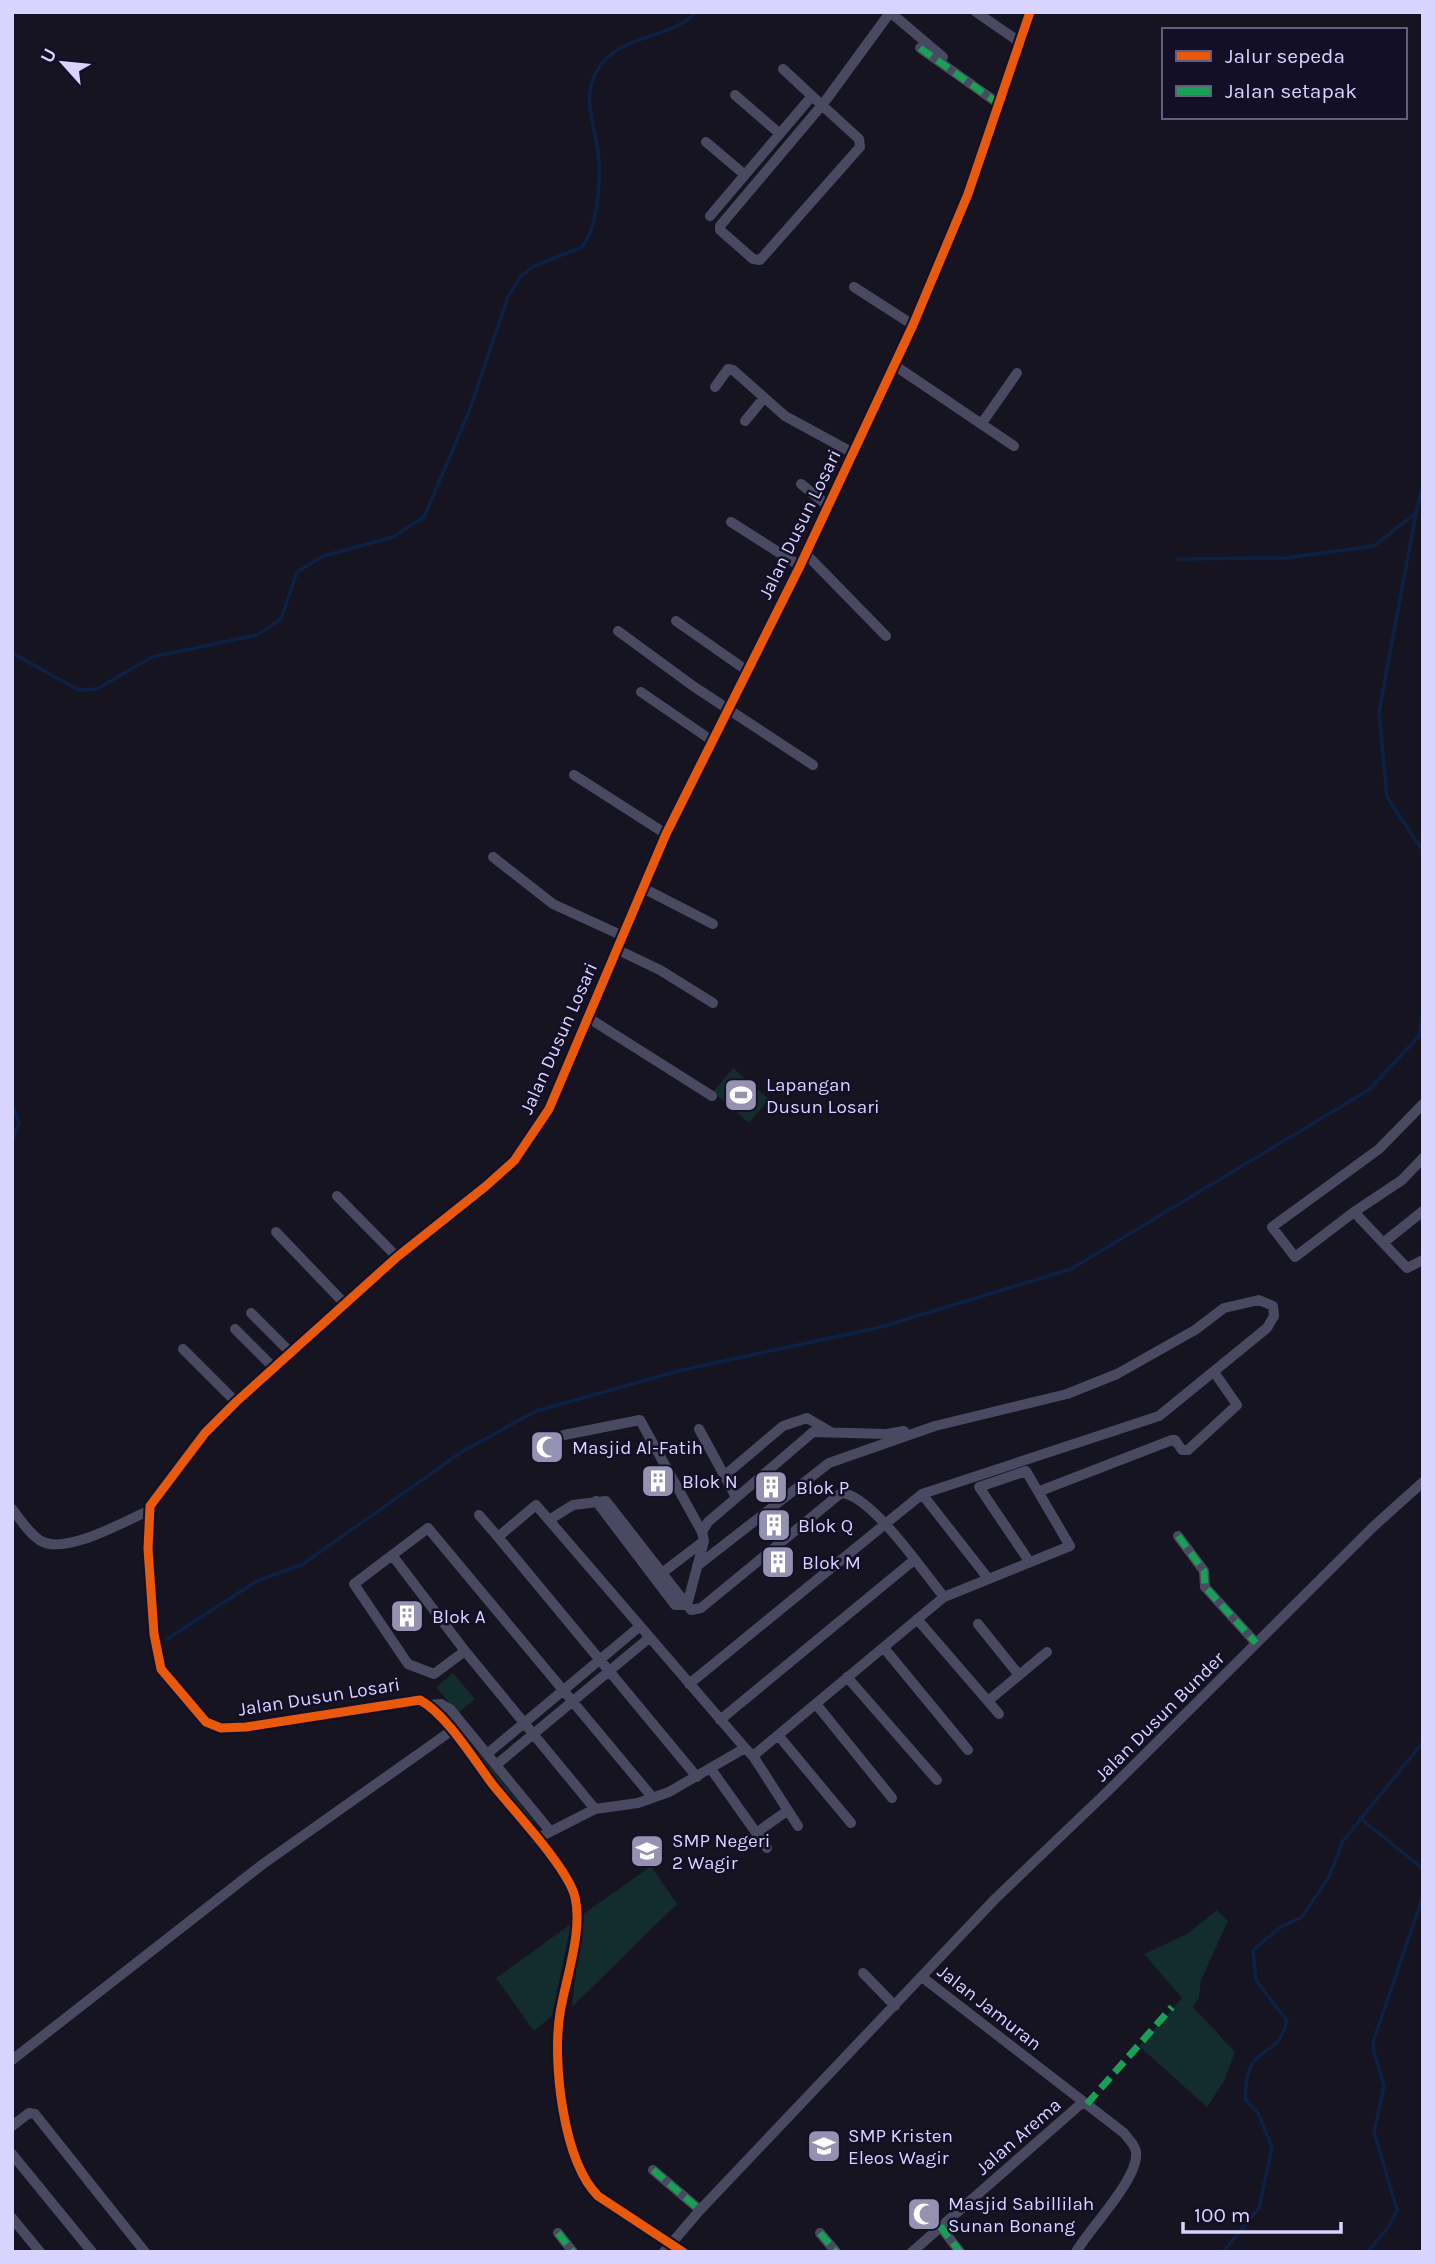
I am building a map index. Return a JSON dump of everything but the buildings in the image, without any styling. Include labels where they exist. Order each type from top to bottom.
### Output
[{"type":"street","points":[[976,12],[1021,43]]},
{"type":"street","name":"Jalan Dusun Losari","points":[[683,2252],[667,2248],[598,2196],[589,2188],[578,2166],[557,2063],[560,2015],[575,1928],[575,1898],[567,1879],[428,1705],[412,1700],[336,1716],[246,1727],[221,1728],[206,1722],[169,1681],[156,1657],[148,1511],[205,1433],[272,1367],[344,1303],[397,1257],[460,1209],[514,1161],[549,1109],[666,834],[800,566],[914,325],[968,194],[1030,12]]},
{"type":"street","points":[[783,69],[812,96],[822,105],[859,139],[860,148],[757,260],[719,228],[822,105],[890,13],[948,61]]},
{"type":"street","points":[[920,48],[999,104]]},
{"type":"street","points":[[734,95],[780,134]]},
{"type":"street","points":[[710,216],[812,96]]},
{"type":"street","points":[[706,142],[744,175]]},
{"type":"street","points":[[854,288],[914,325]]},
{"type":"street","points":[[894,365],[1014,446]]},
{"type":"street","points":[[715,387],[731,369],[785,416],[853,453]]},
{"type":"street","points":[[982,423],[1017,373]]},
{"type":"street","points":[[745,421],[763,398]]},
{"type":"street","points":[[801,484],[827,505]]},
{"type":"street","points":[[731,522],[800,566]]},
{"type":"street","points":[[805,553],[886,636]]},
{"type":"street","points":[[676,621],[746,670]]},
{"type":"street","points":[[618,631],[727,709],[813,765]]},
{"type":"street","points":[[641,692],[711,740]]},
{"type":"street","points":[[574,775],[666,834]]},
{"type":"street","points":[[493,857],[553,904],[623,936]]},
{"type":"street","points":[[643,888],[713,924]]},
{"type":"street","points":[[616,949],[660,970],[713,1003]]},
{"type":"street","points":[[587,1017],[712,1096]]},
{"type":"street","points":[[1423,1104],[1379,1149],[1272,1227],[1295,1257],[1402,1180],[1423,1158]]},
{"type":"street","points":[[337,1196],[397,1257]]},
{"type":"street","points":[[1383,1243],[1423,1211]]},
{"type":"street","points":[[1354,1212],[1407,1268],[1423,1260]]},
{"type":"street","points":[[276,1232],[344,1303]]},
{"type":"street","points":[[687,1605],[708,1522],[813,1432],[886,1434],[935,1426],[1067,1394],[1117,1374],[1195,1330],[1224,1308],[1266,1301],[1273,1306],[1275,1316],[1267,1328],[1159,1416],[922,1494],[689,1684]]},
{"type":"street","points":[[251,1313],[290,1352]]},
{"type":"street","points":[[235,1329],[272,1367]]},
{"type":"street","points":[[183,1349],[236,1402]]},
{"type":"street","points":[[1040,1491],[1172,1440],[1175,1440],[1182,1451],[1188,1450],[1237,1405],[1214,1372]]},
{"type":"street","points":[[724,1476],[783,1426],[807,1419],[831,1432]]},
{"type":"street","points":[[564,1435],[640,1420],[703,1536]]},
{"type":"street","points":[[697,1566],[829,1462],[935,1426]]},
{"type":"street","points":[[699,1429],[736,1497]]},
{"type":"street","points":[[536,1839],[595,1809],[653,1798],[749,1752],[778,1735],[944,1597],[987,1577],[1070,1546],[1027,1471],[979,1486],[1029,1561]]},
{"type":"street","name":"Jalan Dusun Bunder","points":[[922,1977],[995,1899],[1374,1526],[1423,1482]]},
{"type":"street","points":[[549,1520],[573,1505],[606,1501],[691,1610],[701,1608],[841,1493],[850,1493],[868,1505],[944,1597]]},
{"type":"street","points":[[922,1494],[987,1577]]},
{"type":"street","points":[[596,1501],[675,1605],[687,1605]]},
{"type":"street","points":[[498,1537],[536,1505],[749,1752],[798,1826]]},
{"type":"street","points":[[12,1509],[37,1538],[54,1547],[68,1545],[148,1511]]},
{"type":"street","points":[[480,1515],[697,1777]]},
{"type":"street","points":[[465,1651],[434,1674],[408,1664],[354,1584],[428,1528],[653,1798]]},
{"type":"street","points":[[662,1573],[686,1555],[703,1536]]},
{"type":"street","points":[[1178,1536],[1204,1571],[1205,1587],[1256,1643]]},
{"type":"street","points":[[392,1555],[465,1651],[595,1809]]},
{"type":"street","points":[[686,1555],[697,1566]]},
{"type":"street","points":[[720,1720],[914,1560]]},
{"type":"street","points":[[918,1619],[999,1714]]},
{"type":"street","points":[[978,1624],[1020,1675]]},
{"type":"street","points":[[487,1754],[639,1627]]},
{"type":"street","points":[[496,1765],[649,1638]]},
{"type":"street","points":[[884,1647],[968,1749]]},
{"type":"street","points":[[988,1701],[1047,1652]]},
{"type":"street","points":[[848,1677],[937,1780]]},
{"type":"street","points":[[428,1705],[441,1704],[450,1709],[550,1831]]},
{"type":"street","points":[[816,1704],[892,1798]]},
{"type":"street","points":[[12,2060],[263,1864],[451,1731]]},
{"type":"street","points":[[778,1735],[852,1824]]},
{"type":"street","points":[[711,1769],[766,1848]]},
{"type":"street","points":[[756,1833],[787,1811]]},
{"type":"street","points":[[863,1973],[895,2006]]},
{"type":"street","name":"Jalan Jamuran","points":[[667,2248],[922,1977],[1124,2133],[1136,2155],[1111,2204],[1076,2252]]},
{"type":"street","name":"Jalan Arema","points":[[912,2252],[1083,2102]]},
{"type":"street","points":[[12,2126],[29,2113],[35,2114],[142,2251]]},
{"type":"street","points":[[12,2154],[92,2252]]},
{"type":"street","points":[[653,2169],[700,2210]]},
{"type":"street","points":[[12,2218],[40,2252]]},
{"type":"street","points":[[940,2226],[960,2252]]},
{"type":"street","points":[[558,2233],[573,2252]]},
{"type":"street","points":[[820,2234],[836,2252]]},
{"type":"green space","name":"Lapangan Dusun Losari","points":[[733,1068],[769,1099],[749,1123],[713,1092]]},
{"type":"green space","points":[[453,1673],[475,1699],[458,1713],[436,1687]]},
{"type":"green space","points":[[446,1712],[533,1820],[531,1823],[443,1714]]},
{"type":"green space","points":[[651,1866],[677,1904],[572,2007],[582,1915]]},
{"type":"green space","points":[[1217,1910],[1228,1921],[1201,1980],[1199,1998],[1193,2007],[1235,2052],[1224,2081],[1207,2107],[1139,2046],[1182,1998],[1144,1954],[1187,1934]]},
{"type":"green space","points":[[571,1924],[552,2016],[534,2031],[496,1978]]},
{"type":"waterway","points":[[12,653],[79,690],[97,689],[152,657],[257,635],[281,619],[297,572],[323,556],[393,537],[424,517],[468,414],[508,297],[520,277],[532,267],[582,247],[591,229],[598,196],[599,174],[589,99],[595,74],[603,62],[624,46],[675,27],[696,12]]},
{"type":"waterway","points":[[1178,559],[1285,558],[1374,546],[1416,513],[1423,485]]},
{"type":"waterway","points":[[1416,513],[1379,712],[1387,797],[1423,851]]},
{"type":"waterway","points":[[167,1639],[257,1581],[303,1564],[463,1451],[536,1411],[682,1370],[881,1327],[1071,1269],[1370,1089],[1420,1035],[1423,1010]]},
{"type":"waterway","points":[[12,1103],[19,1123],[12,1142]]},
{"type":"waterway","points":[[1223,2252],[1259,2208],[1272,2147],[1258,2113],[1245,2099],[1248,2073],[1255,2060],[1278,2041],[1287,2021],[1256,1980],[1253,1950],[1279,1928],[1302,1917],[1329,1877],[1343,1841],[1423,1742]]},
{"type":"waterway","points":[[1360,1818],[1423,1869]]},
{"type":"waterway","points":[[1368,2252],[1389,2226],[1397,2210],[1374,2132],[1384,2086],[1373,2048],[1374,2039],[1423,1896]]},
{"type":"marked path","points":[[920,48],[999,104]]},
{"type":"marked path","points":[[1178,1536],[1204,1571],[1205,1587],[1256,1643]]},
{"type":"marked path","points":[[1087,2104],[1172,2007]]},
{"type":"marked path","points":[[653,2170],[700,2210]]},
{"type":"marked path","points":[[940,2226],[960,2252]]},
{"type":"marked path","points":[[558,2233],[573,2252]]},
{"type":"marked path","points":[[820,2233],[836,2252]]},
{"type":"cycle path","points":[[683,2252],[598,2196],[586,2180],[568,2135],[559,2083],[558,2033],[573,1955],[577,1911],[570,1885],[551,1855],[493,1785],[450,1727],[420,1700],[246,1727],[221,1728],[206,1722],[161,1669],[154,1634],[148,1549],[150,1506],[205,1433],[236,1402],[397,1257],[514,1161],[549,1109],[666,834],[800,566],[913,325],[968,194],[1030,12]]},
{"type":"place","name":"Lapangan Dusun Losari","points":[[741,1095]]},
{"type":"place","name":"Masjid Al-Fatih","points":[[547,1447]]},
{"type":"place","name":"Blok N","points":[[658,1481]]},
{"type":"place","name":"Blok P","points":[[771,1487]]},
{"type":"place","name":"Blok Q","points":[[774,1525]]},
{"type":"place","name":"Blok M","points":[[778,1562]]},
{"type":"place","name":"Blok A","points":[[407,1616]]},
{"type":"place","name":"SMP Negeri 2 Wagir","points":[[647,1851]]},
{"type":"place","name":"SMP Kristen Eleos Wagir","points":[[824,2146]]},
{"type":"place","name":"Masjid Sabillilah Sunan Bonang","points":[[924,2214]]}]
